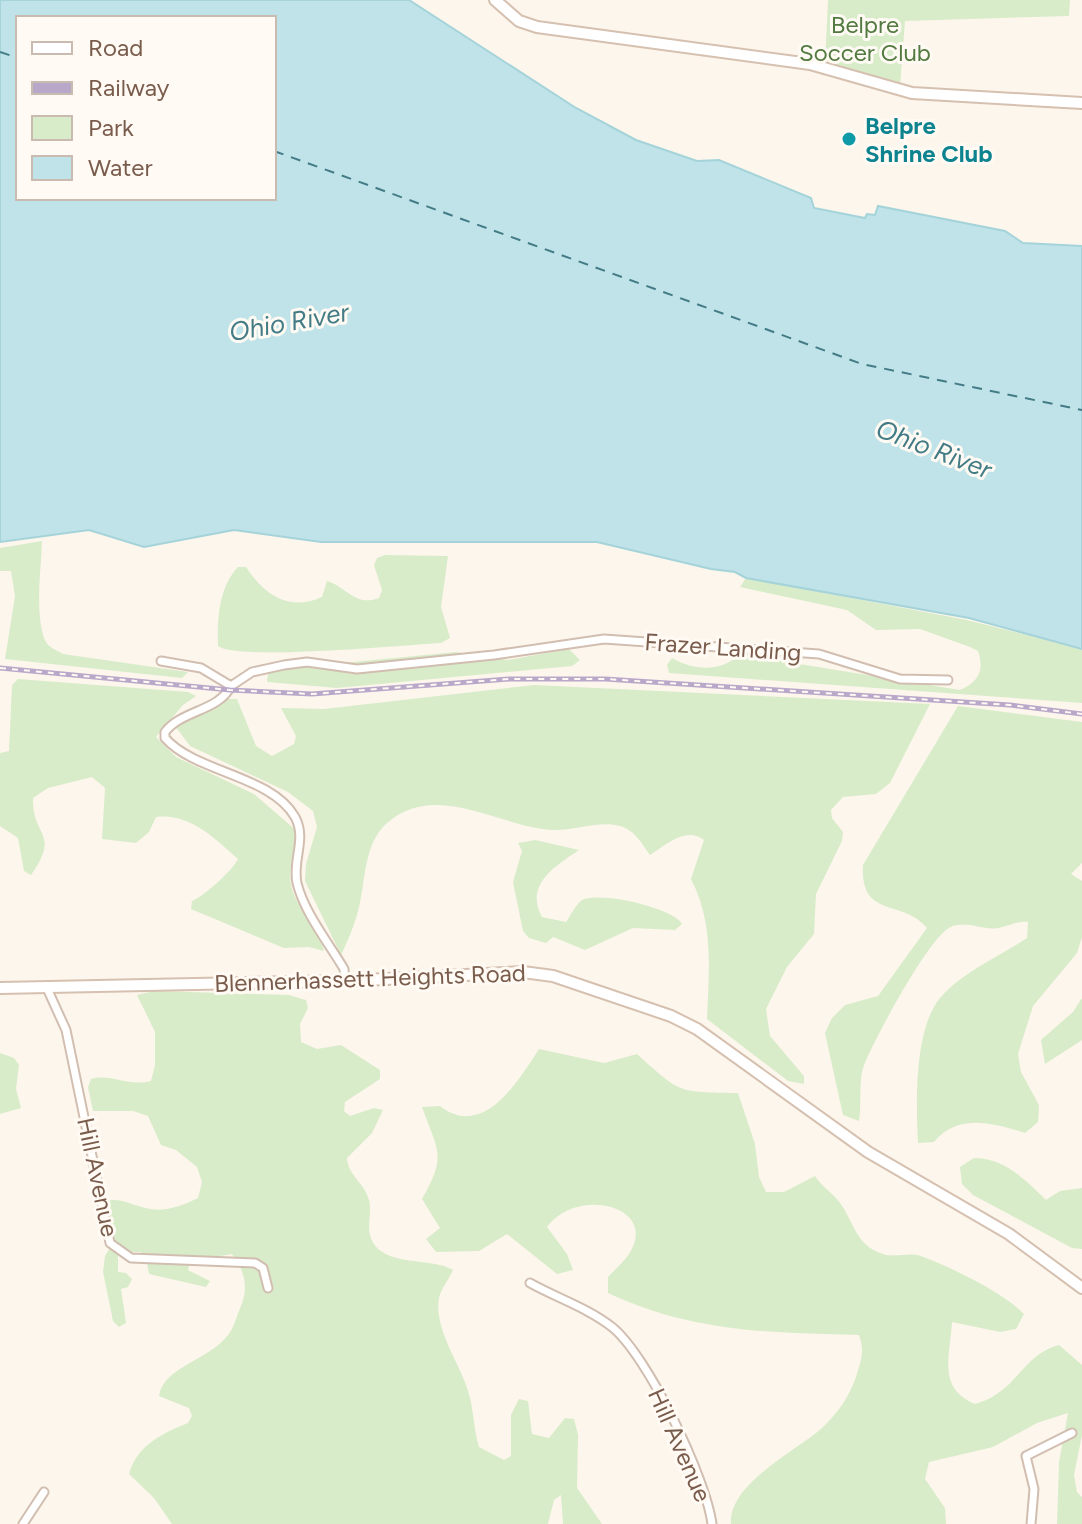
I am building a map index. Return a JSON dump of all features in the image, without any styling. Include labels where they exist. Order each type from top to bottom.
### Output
[{"type":"street","points":[[495,0],[519,21],[537,27],[814,65],[899,91],[1082,103]]},
{"type":"street","name":"Frazer Landing","points":[[345,981],[344,969],[297,881],[301,838],[294,815],[252,784],[179,751],[165,738],[165,732],[179,718],[211,705],[252,672],[296,663],[357,669],[494,655],[604,639],[819,654],[900,679],[948,680]]},
{"type":"street","points":[[161,661],[201,668],[231,686]]},
{"type":"street","name":"Blennerhassett Heights Road","points":[[0,988],[345,981],[537,972],[671,1016],[741,1058],[883,1162],[1009,1234],[1082,1288]]},
{"type":"street","name":"Hill Avenue","points":[[46,986],[66,1030],[110,1243],[131,1258],[255,1263],[263,1268],[268,1288]]},
{"type":"street","name":"Hill Avenue","points":[[530,1283],[594,1315],[614,1329],[628,1345],[663,1401],[705,1492],[712,1524]]},
{"type":"street","points":[[1031,1524],[1034,1489],[1026,1456],[1072,1433]]},
{"type":"street","points":[[23,1524],[44,1492]]},
{"type":"green space","name":"Belpre Soccer Club","points":[[828,0],[1070,0],[1069,16],[905,21],[900,87],[825,64]]},
{"type":"green space","points":[[42,541],[40,615],[44,638],[49,646],[63,654],[188,672],[182,678],[5,659],[15,596],[11,571],[0,571],[0,548]]},
{"type":"green space","points":[[385,555],[448,556],[441,607],[450,638],[441,643],[288,652],[232,650],[218,646],[223,594],[238,567],[246,567],[269,593],[288,601],[299,603],[322,597],[327,581],[357,598],[371,600],[379,598],[382,590],[374,565],[377,558]]},
{"type":"green space","points":[[746,578],[967,620],[1082,649],[1082,703],[669,673],[667,665],[672,658],[707,668],[732,661],[739,655],[755,654],[960,690],[978,675],[981,664],[978,651],[970,647],[920,629],[876,630],[847,610],[740,587]]},
{"type":"green space","points":[[569,649],[580,660],[572,666],[337,688],[267,682],[269,665],[353,662],[456,652],[508,660]]},
{"type":"green space","points":[[18,679],[188,692],[196,696],[183,705],[156,737],[176,757],[254,794],[298,832],[291,867],[292,889],[318,934],[324,951],[309,947],[284,948],[191,909],[192,901],[218,882],[238,859],[191,823],[168,817],[156,817],[149,832],[136,843],[102,839],[105,788],[92,777],[48,788],[33,798],[36,821],[45,842],[40,861],[31,875],[24,871],[18,838],[0,826],[0,753],[9,751],[12,685]]},
{"type":"green space","points":[[534,685],[930,704],[890,783],[876,794],[843,797],[831,810],[832,818],[843,832],[842,841],[816,894],[814,934],[787,967],[766,1009],[770,1036],[804,1076],[804,1084],[788,1081],[707,1019],[707,930],[691,879],[704,840],[697,836],[683,836],[650,855],[630,831],[612,824],[552,830],[447,806],[426,806],[406,811],[387,823],[373,843],[357,915],[341,955],[305,881],[306,864],[317,827],[313,811],[288,792],[190,746],[175,726],[226,699],[237,699],[256,746],[272,756],[294,744],[296,736],[281,708],[324,709]]},
{"type":"green space","points":[[958,706],[1082,722],[1082,863],[1071,874],[1082,881],[1082,937],[1077,953],[1033,1006],[1018,1054],[1021,1072],[1039,1105],[1038,1122],[1025,1133],[988,1124],[965,1124],[943,1133],[934,1142],[918,1143],[918,1068],[925,1028],[932,1012],[940,998],[959,981],[1027,938],[1028,922],[992,928],[955,926],[940,936],[902,991],[864,1065],[859,1121],[843,1115],[825,1033],[832,1018],[845,1005],[878,996],[927,928],[906,913],[875,901],[868,894],[864,882],[863,865]]},
{"type":"green space","points":[[535,840],[579,850],[552,870],[540,886],[537,905],[542,917],[566,922],[581,901],[602,898],[650,907],[665,912],[682,924],[675,930],[633,928],[585,950],[553,937],[546,943],[529,938],[523,931],[513,882],[522,851],[518,843]]},
{"type":"green space","points":[[154,991],[289,995],[306,1000],[308,1008],[300,1024],[301,1042],[317,1049],[341,1045],[380,1070],[380,1079],[345,1102],[344,1111],[350,1116],[374,1108],[383,1110],[372,1133],[347,1158],[369,1201],[370,1235],[375,1246],[394,1257],[453,1270],[440,1295],[438,1310],[440,1323],[467,1387],[479,1447],[504,1460],[511,1456],[511,1415],[519,1399],[528,1401],[532,1434],[549,1438],[565,1418],[574,1419],[578,1435],[577,1488],[602,1524],[563,1524],[561,1495],[554,1500],[548,1524],[172,1524],[154,1498],[129,1474],[145,1448],[160,1436],[188,1423],[192,1416],[189,1408],[159,1396],[162,1386],[178,1370],[211,1351],[228,1335],[245,1292],[240,1266],[232,1254],[190,1261],[188,1270],[210,1281],[206,1287],[149,1274],[146,1258],[141,1252],[125,1252],[118,1256],[118,1272],[126,1273],[132,1279],[128,1287],[121,1289],[126,1323],[119,1327],[113,1321],[103,1272],[105,1256],[111,1246],[106,1201],[121,1201],[159,1210],[172,1208],[198,1198],[202,1182],[197,1167],[176,1150],[161,1145],[148,1116],[133,1111],[93,1111],[88,1087],[91,1079],[151,1081],[155,1065],[155,1032],[137,995]]},
{"type":"green space","points":[[1082,998],[1082,1040],[1045,1064],[1041,1040],[1073,1012]]},
{"type":"green space","points":[[539,1049],[604,1063],[637,1054],[672,1084],[682,1088],[738,1093],[755,1144],[759,1177],[766,1192],[784,1192],[815,1176],[840,1203],[861,1239],[874,1250],[888,1255],[921,1256],[976,1281],[1015,1306],[1024,1314],[1016,1329],[1000,1332],[952,1322],[948,1359],[950,1380],[963,1397],[975,1404],[1001,1391],[1036,1357],[1059,1345],[1082,1365],[1082,1435],[1074,1475],[1077,1492],[1082,1497],[1082,1524],[1057,1524],[1059,1462],[1068,1413],[1037,1423],[993,1447],[929,1462],[925,1479],[945,1508],[946,1524],[731,1524],[733,1509],[740,1495],[752,1482],[822,1428],[842,1404],[861,1361],[859,1335],[762,1331],[700,1323],[639,1306],[608,1293],[608,1277],[627,1257],[636,1237],[633,1224],[625,1214],[611,1207],[577,1207],[560,1214],[547,1227],[567,1254],[573,1270],[557,1274],[507,1234],[479,1251],[436,1252],[426,1239],[440,1228],[422,1199],[435,1172],[437,1153],[422,1107],[440,1106],[456,1115],[471,1116],[485,1111],[510,1090]]},
{"type":"green space","points":[[0,1053],[14,1058],[19,1065],[16,1089],[21,1108],[0,1114]]},
{"type":"green space","points":[[974,1158],[1005,1166],[1046,1200],[1060,1191],[1082,1188],[1082,1249],[1072,1248],[973,1195],[962,1184],[960,1167]]},
{"type":"water","name":"Ohio River","points":[[0,0],[409,0],[576,108],[636,140],[697,161],[719,160],[811,198],[814,208],[865,218],[867,214],[875,215],[878,206],[1005,231],[1023,243],[1082,246],[1082,649],[969,618],[746,578],[735,572],[597,542],[321,542],[234,530],[144,547],[89,530],[0,542]]},
{"type":"ferry route","points":[[0,52],[16,57]]},
{"type":"ferry route","points":[[276,152],[862,364],[1082,410]]},
{"type":"railway","points":[[0,668],[230,690],[312,694],[509,679],[605,679],[1010,705],[1082,714]]},
{"type":"place","name":"Belpre Shrine Club","points":[[849,139]]}]
